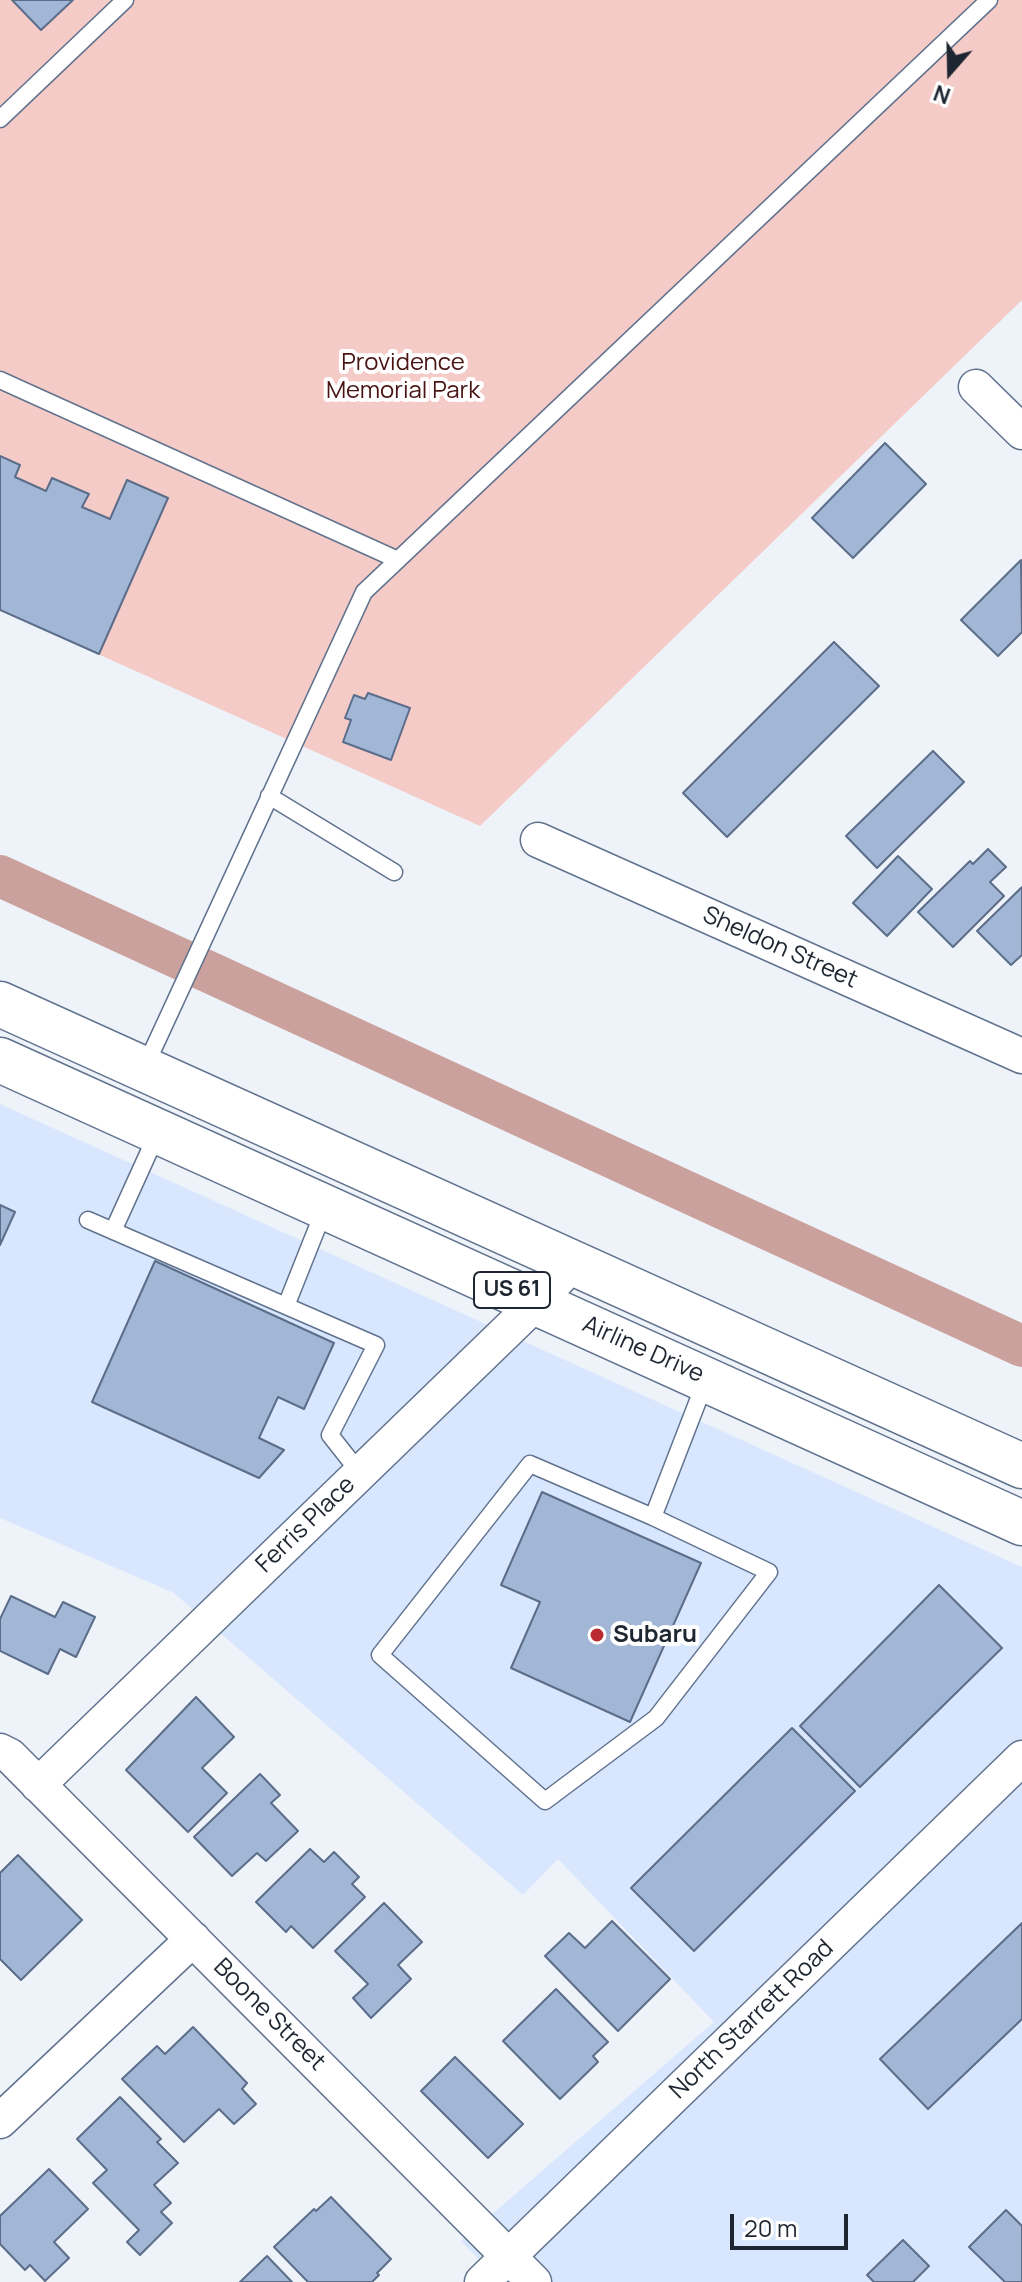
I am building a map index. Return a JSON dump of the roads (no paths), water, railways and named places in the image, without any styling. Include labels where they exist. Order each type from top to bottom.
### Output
[{"type":"highway","name":"Airline Drive","points":[[0,1004],[1022,1466]]},
{"type":"highway","name":"Airline Drive","points":[[0,1060],[1022,1523]]},
{"type":"highway","points":[[140,1123],[144,1070]]},
{"type":"street","points":[[976,387],[1022,432]]},
{"type":"street","name":"Sheldon Street","points":[[538,840],[1021,1054]]},
{"type":"street","name":"Ferris Place","points":[[38,1785],[537,1302],[573,1263]]},
{"type":"street","name":"Boone Street","points":[[0,1751],[10,1756],[534,2282]]},
{"type":"street","name":"North Starrett Road","points":[[482,2282],[1022,1758]]},
{"type":"street","points":[[0,2121],[193,1939]]},
{"type":"lane","points":[[0,119],[125,0]]},
{"type":"lane","points":[[144,1070],[364,592],[989,0]]},
{"type":"lane","points":[[0,380],[398,560]]},
{"type":"lane","points":[[269,796],[394,872]]},
{"type":"lane","points":[[113,1231],[140,1123]]},
{"type":"lane","points":[[286,1306],[326,1206]]},
{"type":"lane","points":[[88,1220],[376,1345],[330,1435],[360,1473]]},
{"type":"lane","points":[[653,1517],[706,1379]]},
{"type":"lane","points":[[530,1464],[653,1517],[769,1572],[656,1718],[545,1801],[380,1655],[530,1464]]},
{"type":"waterway","points":[[0,876],[1022,1346]]},
{"type":"place","name":"Subaru","points":[[597,1635]]},
{"type":"park label","name":"Providence Memorial Park","points":[[403,377]]}]
